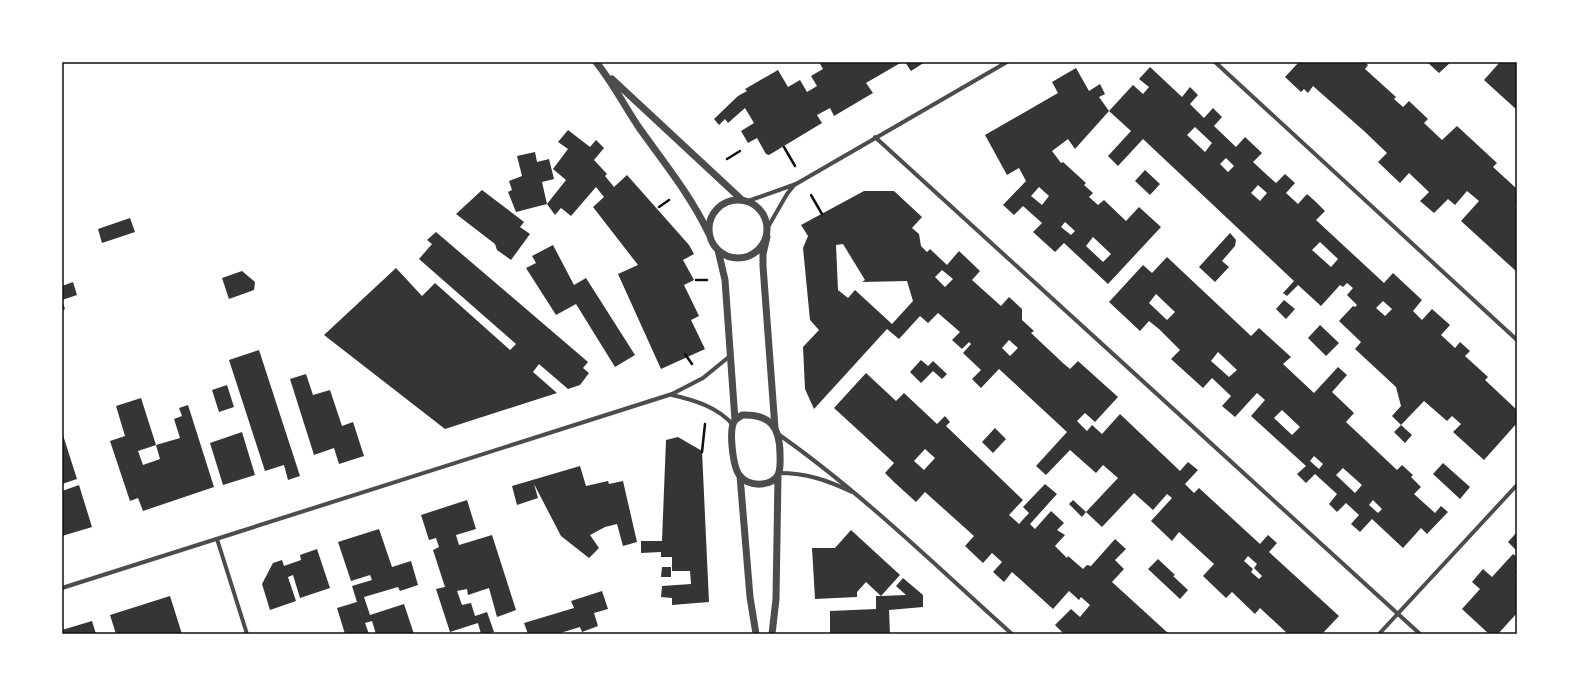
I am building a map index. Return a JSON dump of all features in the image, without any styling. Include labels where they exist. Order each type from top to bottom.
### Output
[{"type":"street","points":[[596,62],[604,72],[639,128],[697,209],[712,243],[718,250],[725,255],[735,258],[745,258],[755,254],[767,237]]},
{"type":"street","points":[[709,234],[711,216],[716,208],[723,203],[732,200],[745,200],[796,184],[1008,62]]},
{"type":"street","points":[[1215,62],[1517,340]]},
{"type":"street","points":[[604,72],[745,200],[757,206],[763,213],[768,227]]},
{"type":"street","points":[[876,137],[1420,634]]},
{"type":"street","points":[[772,634],[776,584],[778,474],[780,468],[780,448],[777,431],[763,254],[768,227],[787,194],[796,184]]},
{"type":"street","points":[[718,250],[725,280],[734,423],[732,439],[735,465],[740,476],[750,597],[756,634]]},
{"type":"street","points":[[62,588],[672,394],[703,378],[730,356]]},
{"type":"street","points":[[672,394],[706,406],[734,423]]},
{"type":"street","points":[[734,423],[742,415],[755,415],[763,417],[777,431],[858,495],[1012,634]]},
{"type":"street","points":[[740,476],[746,481],[761,484],[772,481],[778,474],[794,473],[824,479],[858,495]]},
{"type":"street","points":[[1379,634],[1517,485]]},
{"type":"street","points":[[217,539],[247,634]]},
{"type":"path","points":[[702,452],[706,406]]},
{"type":"building","points":[[819,62],[902,62],[866,83],[873,93],[834,116],[830,108],[817,115],[822,123],[769,155],[766,154],[757,138],[748,143],[741,131],[754,123],[745,108],[728,123],[725,119],[719,125],[714,119],[738,96],[747,91],[745,89],[778,70],[788,87],[800,80],[807,92],[817,86],[811,76],[823,69]]},
{"type":"building","points":[[905,62],[925,62],[911,71]]},
{"type":"building","points":[[1299,62],[1365,62],[1368,65],[1365,69],[1396,97],[1394,99],[1403,107],[1409,101],[1428,119],[1424,123],[1442,140],[1457,126],[1497,163],[1493,167],[1517,189],[1517,204],[1515,206],[1517,208],[1517,272],[1461,221],[1479,201],[1467,191],[1455,205],[1448,199],[1434,213],[1420,201],[1429,192],[1409,173],[1400,183],[1378,162],[1387,153],[1364,131],[1313,86],[1308,93],[1304,89],[1301,92],[1285,77]]},
{"type":"building","points":[[1427,62],[1451,62],[1439,73]]},
{"type":"building","points":[[1500,62],[1517,62],[1517,110],[1484,80]]},
{"type":"building","points":[[1150,67],[1182,97],[1190,87],[1198,95],[1190,104],[1204,118],[1213,108],[1222,117],[1214,126],[1236,147],[1245,137],[1262,153],[1253,162],[1267,175],[1276,183],[1285,174],[1295,183],[1286,193],[1298,204],[1307,194],[1325,211],[1316,220],[1384,283],[1393,273],[1422,300],[1413,311],[1422,320],[1432,309],[1450,325],[1441,335],[1455,348],[1460,342],[1470,351],[1465,356],[1488,377],[1485,380],[1517,410],[1517,423],[1484,460],[1453,432],[1461,424],[1452,416],[1447,421],[1424,401],[1401,425],[1392,416],[1401,406],[1396,387],[1355,349],[1361,342],[1339,321],[1353,306],[1355,307],[1357,305],[1347,295],[1353,288],[1347,283],[1343,287],[1340,285],[1321,306],[1298,285],[1287,296],[1283,293],[1294,281],[1143,139],[1118,166],[1108,156],[1131,131],[1109,111],[1133,85],[1143,94],[1149,87],[1139,79]],"holes":[[[1195,127],[1212,143],[1205,152],[1187,135]],[[1226,158],[1234,166],[1228,172],[1220,164]],[[1258,185],[1267,193],[1260,201],[1251,193]],[[1320,242],[1338,259],[1331,267],[1312,250]],[[1383,301],[1392,309],[1385,316],[1376,308]]]},
{"type":"building","points":[[1076,68],[1089,91],[1100,84],[1105,94],[1099,97],[1109,111],[1075,149],[1068,139],[1052,151],[1061,163],[1063,162],[1086,183],[1084,185],[1093,193],[1089,197],[1098,205],[1104,200],[1126,221],[1139,207],[1161,227],[1108,284],[1064,243],[1055,252],[1033,232],[1042,223],[1023,206],[1014,215],[1003,205],[1026,181],[1019,168],[1007,175],[985,135],[1058,93],[1052,82]],"holes":[[[1039,187],[1049,196],[1042,205],[1031,196]],[[1065,222],[1075,231],[1071,235],[1061,227]],[[1093,237],[1111,254],[1103,262],[1086,246]]]},
{"type":"building","points":[[568,130],[590,147],[596,140],[604,148],[594,160],[607,174],[605,176],[614,187],[627,175],[689,245],[694,254],[683,260],[694,280],[684,285],[699,316],[691,320],[705,349],[661,369],[618,274],[638,265],[593,207],[604,197],[596,187],[571,216],[561,208],[555,215],[547,204],[566,180],[553,169],[568,149],[558,142]]},
{"type":"building","points":[[535,152],[537,162],[549,159],[554,179],[542,182],[547,204],[516,212],[508,192],[512,190],[509,181],[522,176],[517,156]]},
{"type":"building","points":[[1145,170],[1160,184],[1150,195],[1135,181]]},
{"type":"building","points":[[482,190],[524,222],[520,227],[530,234],[511,260],[497,250],[495,244],[456,214]]},
{"type":"building","points":[[864,191],[894,191],[922,217],[912,228],[919,234],[921,246],[927,252],[930,249],[947,265],[959,251],[980,271],[972,280],[1001,306],[1009,297],[1022,309],[1022,320],[1034,331],[1031,333],[1064,364],[1070,369],[1078,361],[1118,397],[1095,422],[1085,413],[1077,421],[1087,431],[1092,425],[1102,434],[1120,414],[1180,471],[1188,462],[1198,470],[1185,484],[1194,493],[1199,488],[1260,544],[1268,535],[1277,543],[1269,552],[1339,616],[1322,634],[1288,634],[1260,608],[1255,614],[1232,592],[1226,598],[1203,576],[1214,564],[1179,532],[1172,541],[1151,521],[1172,498],[1167,494],[1153,510],[1134,493],[1102,527],[1086,512],[1118,478],[1103,465],[1096,473],[1070,450],[1046,475],[1036,466],[1067,432],[999,369],[981,388],[972,379],[981,370],[963,353],[971,344],[969,342],[962,349],[952,340],[960,332],[938,313],[928,323],[920,316],[899,339],[887,329],[814,409],[805,389],[803,347],[819,330],[810,320],[803,248],[808,236],[801,225]],"holes":[[[843,244],[865,280],[862,282],[907,281],[913,301],[892,324],[855,290],[848,298],[838,290],[836,245]],[[942,270],[953,279],[945,287],[935,277]],[[1009,340],[1018,348],[1010,356],[1002,348]],[[1248,556],[1257,564],[1254,568],[1262,576],[1259,579],[1251,572],[1253,569],[1244,561]]]},
{"type":"building","points":[[130,218],[135,232],[102,243],[98,229]]},
{"type":"building","points":[[436,232],[588,362],[583,368],[589,373],[580,385],[568,389],[539,364],[533,372],[557,393],[445,429],[324,335],[396,268],[422,296],[435,283],[510,350],[516,344],[419,259],[432,244],[427,240]]},
{"type":"building","points":[[1230,233],[1236,240],[1235,246],[1222,261],[1229,267],[1215,282],[1199,267]]},
{"type":"building","points":[[553,245],[574,285],[586,278],[635,355],[615,367],[576,304],[556,315],[526,268],[536,263],[532,256]]},
{"type":"building","points":[[1167,257],[1251,336],[1259,328],[1291,357],[1283,364],[1314,393],[1338,367],[1347,375],[1332,392],[1354,413],[1346,422],[1397,470],[1402,465],[1413,475],[1411,477],[1421,487],[1414,494],[1435,513],[1441,506],[1448,512],[1427,534],[1421,528],[1403,548],[1372,519],[1360,532],[1351,524],[1359,515],[1346,503],[1337,512],[1329,504],[1337,494],[1315,474],[1306,483],[1297,474],[1306,466],[1251,416],[1265,400],[1257,393],[1235,417],[1222,406],[1231,396],[1212,378],[1203,388],[1171,359],[1180,350],[1159,329],[1149,321],[1140,331],[1109,302],[1143,265],[1152,273]],"holes":[[[1156,294],[1175,312],[1167,320],[1149,303]],[[1218,352],[1237,370],[1229,377],[1211,361]],[[1282,410],[1300,427],[1292,435],[1274,418]],[[1314,456],[1323,464],[1319,469],[1310,461]],[[1343,468],[1362,485],[1355,493],[1336,475]],[[1373,500],[1382,509],[1378,513],[1369,505]]]},
{"type":"building","points":[[242,271],[255,282],[254,290],[229,299],[222,278]]},
{"type":"building","points":[[73,282],[77,295],[62,300],[62,286]]},
{"type":"building","points":[[62,300],[65,309],[62,311]]},
{"type":"building","points":[[1284,300],[1295,309],[1286,319],[1276,309]]},
{"type":"building","points":[[1320,325],[1339,343],[1326,356],[1308,338]]},
{"type":"building","points":[[259,350],[300,476],[288,480],[284,465],[265,471],[229,360]]},
{"type":"building","points":[[921,360],[928,366],[933,361],[947,374],[942,379],[933,371],[921,383],[910,372]]},
{"type":"building","points":[[866,373],[896,401],[904,393],[937,424],[945,416],[950,422],[946,426],[1023,500],[1009,515],[1019,524],[1029,513],[1023,507],[1045,484],[1057,494],[1030,524],[1035,529],[1051,511],[1064,523],[1057,530],[1065,535],[1055,546],[1067,558],[1068,556],[1083,569],[1087,565],[1091,566],[1115,539],[1126,549],[1115,560],[1124,569],[1112,582],[1169,634],[1064,634],[1055,625],[1071,609],[1080,617],[1090,605],[1081,597],[1079,600],[1069,591],[1053,609],[1012,572],[1004,582],[993,572],[1002,562],[992,553],[983,563],[965,546],[974,536],[925,492],[916,502],[894,482],[885,473],[894,463],[834,408]],"holes":[[[925,449],[935,458],[924,470],[914,461]]]},
{"type":"building","points":[[306,374],[313,395],[330,390],[342,426],[353,422],[364,456],[339,464],[334,448],[314,455],[290,379]]},
{"type":"building","points":[[227,385],[234,407],[219,412],[212,390]]},
{"type":"building","points":[[141,398],[156,445],[180,438],[174,419],[182,416],[179,408],[188,405],[214,487],[143,511],[138,498],[130,501],[110,441],[125,436],[116,406]],"holes":[[[156,445],[160,459],[143,465],[138,451]]]},
{"type":"building","points":[[1401,425],[1412,435],[1405,443],[1394,432]]},
{"type":"building","points":[[995,428],[1006,439],[993,453],[982,442]]},
{"type":"building","points":[[62,432],[77,479],[62,484]]},
{"type":"building","points":[[242,432],[255,475],[223,485],[210,443]]},
{"type":"building","points":[[678,437],[702,451],[709,602],[672,605],[672,598],[661,597],[662,586],[691,584],[690,571],[672,571],[672,557],[661,557],[661,552],[641,553],[641,541],[662,541],[666,440]]},
{"type":"building","points":[[1443,463],[1470,487],[1460,499],[1433,474]]},
{"type":"building","points":[[580,466],[586,486],[608,481],[609,484],[623,481],[637,542],[623,546],[617,524],[605,527],[590,535],[599,548],[589,558],[561,536],[534,484],[538,498],[517,505],[512,486]]},
{"type":"building","points":[[79,485],[92,527],[62,536],[62,491]]},
{"type":"building","points":[[467,500],[476,529],[456,535],[459,545],[492,535],[516,610],[497,617],[489,588],[468,595],[467,589],[457,591],[462,605],[471,603],[475,616],[487,612],[494,632],[485,634],[481,634],[478,623],[450,632],[436,589],[445,587],[433,550],[439,547],[436,538],[429,540],[421,515]]},
{"type":"building","points":[[1073,500],[1086,512],[1082,517],[1069,504]]},
{"type":"building","points":[[379,529],[392,567],[411,561],[418,585],[400,591],[398,587],[364,597],[370,615],[404,604],[414,634],[376,634],[372,621],[365,623],[369,634],[345,634],[337,608],[357,602],[352,586],[372,580],[370,575],[351,581],[338,542]]},
{"type":"building","points":[[851,530],[900,575],[881,596],[866,582],[857,592],[857,597],[815,599],[812,548],[835,548]]},
{"type":"building","points":[[1517,532],[1517,551],[1508,542]]},
{"type":"building","points":[[317,549],[330,588],[300,598],[293,575],[288,577],[296,601],[270,610],[262,584],[273,563],[282,560],[284,566],[301,560],[300,555]]},
{"type":"building","points":[[1513,554],[1517,557],[1517,573],[1515,576],[1517,578],[1517,613],[1498,634],[1489,634],[1462,609],[1480,589],[1472,582],[1483,569],[1492,577]]},
{"type":"building","points":[[1158,559],[1188,590],[1180,599],[1148,569]]},
{"type":"building","points":[[662,567],[671,567],[671,577],[661,577]]},
{"type":"building","points":[[903,578],[923,595],[923,607],[889,610],[890,634],[830,634],[830,611],[876,609],[876,596],[906,595],[896,586]]},
{"type":"building","points":[[602,591],[608,609],[594,613],[598,626],[582,632],[580,627],[557,634],[528,634],[524,623],[574,608],[571,601]]},
{"type":"building","points":[[170,596],[182,634],[116,634],[110,615]]},
{"type":"building","points":[[92,621],[96,634],[62,634],[62,630]]}]
